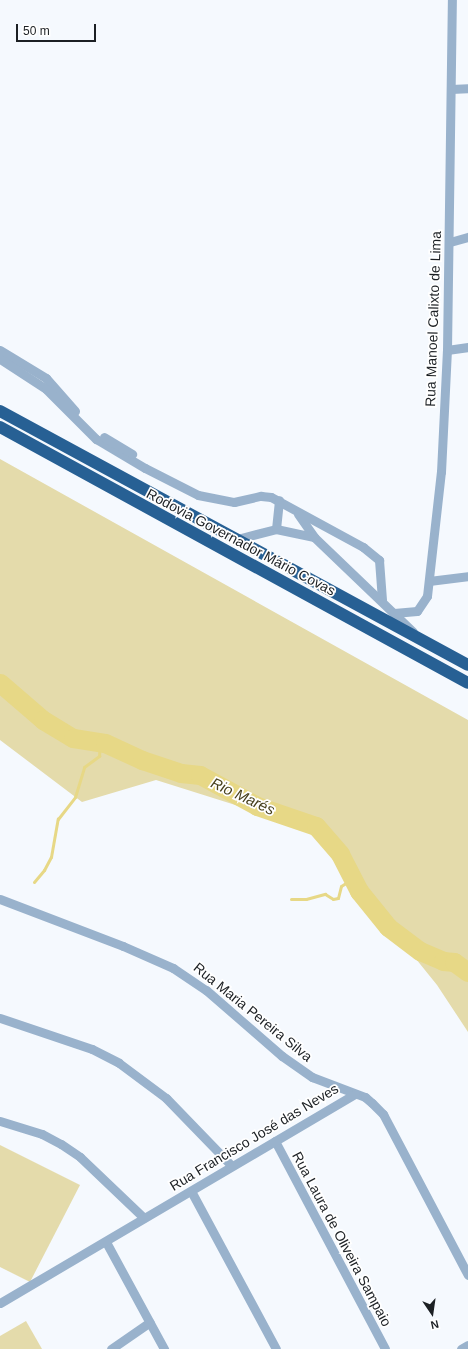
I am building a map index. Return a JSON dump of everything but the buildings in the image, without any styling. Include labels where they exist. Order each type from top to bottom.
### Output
[{"type":"highway","name":"Rodovia Governador Mário Covas","points":[[0,411],[468,665]]},
{"type":"highway","name":"Rodovia Governador Mário Covas","points":[[0,426],[468,683]]},
{"type":"street","name":"Rua Manoel Calixto de Lima","points":[[394,613],[411,614],[422,608],[427,596],[441,472],[447,350],[450,242],[450,89],[452,0]]},
{"type":"street","points":[[450,89],[468,88]]},
{"type":"street","points":[[450,242],[468,238]]},
{"type":"street","points":[[447,350],[468,348]]},
{"type":"street","points":[[0,350],[46,378],[81,418],[102,436],[200,490],[204,495]]},
{"type":"street","points":[[0,359],[46,389],[96,439],[145,468],[198,495],[234,502],[261,496],[279,500],[375,555],[380,564],[382,600]]},
{"type":"street","points":[[276,529],[279,500]]},
{"type":"street","points":[[296,511],[314,537],[382,600],[419,638]]},
{"type":"street","points":[[237,539],[276,529],[314,537]]},
{"type":"street","points":[[429,581],[468,576]]},
{"type":"street","name":"Rua Maria Pereira Silva","points":[[0,899],[123,946],[173,968],[206,990],[282,1056],[312,1077],[355,1094]]},
{"type":"street","points":[[0,1018],[92,1049],[124,1066],[166,1098],[232,1165]]},
{"type":"street","name":"Rua Francisco José das Neves","points":[[3,1299],[106,1242],[232,1165],[355,1094],[364,1097],[383,1114],[468,1275]]},
{"type":"street","points":[[0,1122],[42,1134],[61,1144],[80,1157],[144,1218]]},
{"type":"street","name":"Rua Laura de Oliveira Sampaio","points":[[275,1141],[385,1349]]},
{"type":"street","points":[[191,1191],[276,1349]]},
{"type":"street","points":[[106,1242],[164,1349]]},
{"type":"street","points":[[111,1349],[150,1322]]},
{"type":"street","points":[[461,1349],[468,1345]]},
{"type":"shaded area","points":[[0,459],[468,720],[468,1032],[437,985],[311,829],[156,780],[82,802],[0,740]]},
{"type":"shaded area","points":[[0,1145],[80,1185],[30,1282],[0,1267]]},
{"type":"shaded area","points":[[26,1321],[42,1349],[0,1349],[0,1336]]},
{"type":"waterway","name":"Rio Marés","points":[[0,683],[43,720],[73,738],[105,743],[142,760],[181,773],[200,775],[257,806],[316,826],[340,854],[359,891],[388,927],[420,951],[443,961],[454,962],[468,972]]},
{"type":"waterway","points":[[34,882],[44,870],[51,857],[58,819],[75,797],[84,767],[99,756],[100,743]]},
{"type":"waterway","points":[[291,899],[306,899],[325,894],[333,899],[338,898],[341,886],[352,879]]}]
